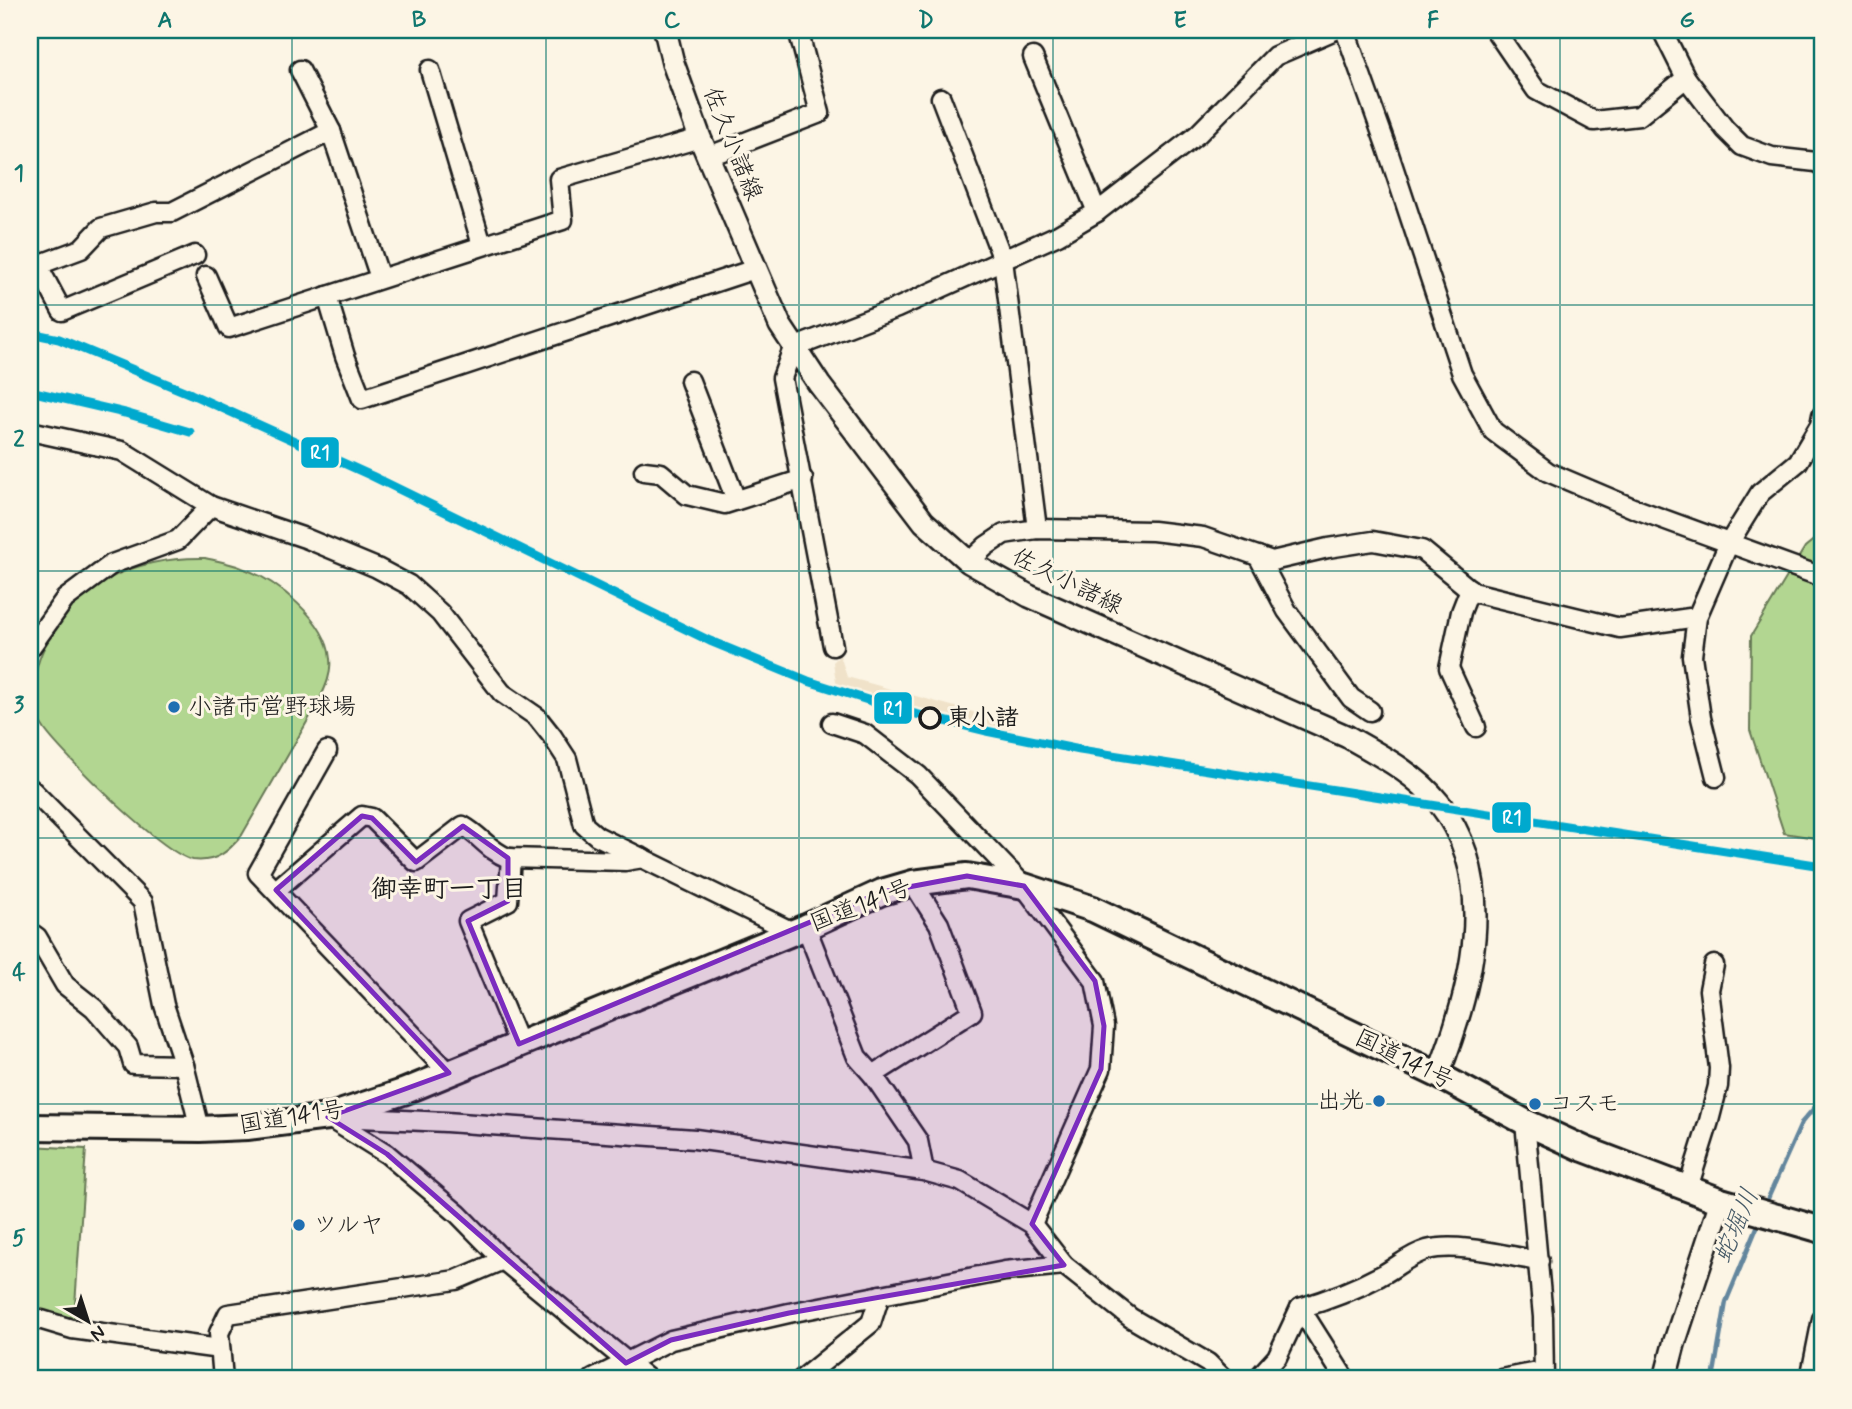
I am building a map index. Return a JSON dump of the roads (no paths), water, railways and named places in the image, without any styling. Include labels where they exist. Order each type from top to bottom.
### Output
[{"type":"highway","name":"国道141号","points":[[30,1127],[200,1129],[247,1127],[328,1117],[450,1073],[799,930],[882,892],[913,883],[967,876],[1024,886],[1093,909],[1438,1075],[1525,1122],[1584,1149],[1721,1201],[1822,1230]]},
{"type":"main road","name":"佐久小諸線","points":[[665,30],[673,63],[703,148],[755,269],[793,348],[924,522],[969,562],[1029,596],[1348,737],[1389,761],[1421,785],[1439,803],[1454,826],[1475,886],[1471,963],[1461,1006],[1438,1075]]},
{"type":"main road","points":[[1665,1379],[1721,1201]]},
{"type":"street","points":[[206,276],[229,328],[563,220],[559,179],[703,148],[820,113],[798,30]]},
{"type":"street","points":[[833,646],[782,378],[793,348],[898,308],[1058,235],[1097,212],[1198,134],[1275,56],[1335,30]]},
{"type":"street","points":[[1345,30],[1462,373],[1493,431],[1548,472],[1633,508],[1820,576]]},
{"type":"street","points":[[1494,30],[1536,90],[1594,121],[1639,116],[1686,78]]},
{"type":"street","points":[[1662,30],[1686,78],[1725,130],[1742,146],[1772,157],[1822,165]]},
{"type":"street","points":[[1033,57],[1097,212]]},
{"type":"street","points":[[300,70],[331,131],[380,278]]},
{"type":"street","points":[[430,70],[482,245]]},
{"type":"street","points":[[941,98],[1003,260],[1037,528]]},
{"type":"street","points":[[195,255],[62,311],[34,266],[81,249],[101,228],[156,212],[172,212],[331,131]]},
{"type":"street","points":[[327,296],[345,356],[362,399],[755,269]]},
{"type":"street","points":[[690,381],[736,500]]},
{"type":"street","points":[[1716,777],[1701,718],[1692,656],[1697,617],[1729,543],[1760,493],[1798,461],[1820,425],[1822,415]]},
{"type":"street","points":[[30,431],[122,452],[211,506],[305,538],[377,568],[409,585],[440,613],[502,693],[537,717],[552,736],[567,759],[584,825],[597,836],[799,930],[857,1057],[873,1075],[918,1141],[924,1171]]},
{"type":"street","points":[[644,471],[661,473],[688,495],[725,504],[803,480]]},
{"type":"street","points":[[30,648],[65,599],[112,564],[178,540],[211,506]]},
{"type":"street","points":[[969,562],[1004,534],[1037,528],[1153,531],[1190,535],[1272,561],[1373,541],[1422,550],[1473,592],[1620,628],[1697,617]]},
{"type":"street","points":[[1258,556],[1287,611],[1352,698],[1370,710]]},
{"type":"street","points":[[1470,589],[1461,612],[1449,668],[1476,727]]},
{"type":"street","points":[[832,723],[865,734],[918,775],[1024,886],[1095,981],[1104,1026],[1101,1069],[1032,1224]]},
{"type":"street","points":[[327,751],[258,873],[450,1073]]},
{"type":"street","points":[[32,793],[143,902],[164,1005],[184,1065],[200,1129]]},
{"type":"street","points":[[276,890],[362,816],[372,818],[416,862],[463,826],[472,831],[493,852],[521,860],[625,862],[643,858]]},
{"type":"street","points":[[511,858],[508,901],[468,921],[519,1044]]},
{"type":"street","points":[[873,1075],[972,1012],[939,924],[913,883]]},
{"type":"street","points":[[30,932],[37,937],[65,985],[94,1008],[128,1047],[133,1064],[184,1065]]},
{"type":"street","points":[[1688,1188],[1718,1086],[1719,1068],[1709,990],[1714,965]]},
{"type":"street","points":[[328,1117],[695,1139],[924,1171],[960,1181],[1032,1224],[1064,1265],[1131,1318],[1208,1363],[1223,1379]]},
{"type":"street","points":[[328,1117],[387,1154],[458,1214],[503,1260],[648,1379]]},
{"type":"street","points":[[1501,1379],[1544,1375],[1539,1261],[1525,1122]]},
{"type":"street","points":[[1257,1379],[1277,1357],[1300,1308],[1337,1297],[1384,1275],[1400,1263],[1426,1250],[1451,1247],[1539,1261]]},
{"type":"street","points":[[223,1379],[219,1333],[228,1314],[456,1280],[503,1260]]},
{"type":"street","points":[[593,1379],[671,1340],[1005,1271],[1064,1265]]},
{"type":"street","points":[[802,1379],[871,1323],[880,1295]]},
{"type":"street","points":[[1300,1308],[1345,1379]]},
{"type":"street","points":[[30,1319],[72,1329],[220,1349]]},
{"type":"street","points":[[1810,1379],[1822,1319]]},
{"type":"waterway","name":"蛇堀川","points":[[1765,1205],[1802,1122],[1822,1099]]},
{"type":"waterway","name":"蛇堀川","points":[[1713,1379],[1726,1302],[1760,1220]]},
{"type":"place","name":"小諸市営野球場","points":[[174,707]]},
{"type":"place","name":"東小諸","points":[[930,718]]},
{"type":"place","name":"出光","points":[[1379,1101]]},
{"type":"place","name":"コスモ","points":[[1535,1104]]},
{"type":"place","name":"ツルヤ","points":[[299,1225]]},
{"type":"district","name":"御幸町一丁目","points":[[449,890]]}]
